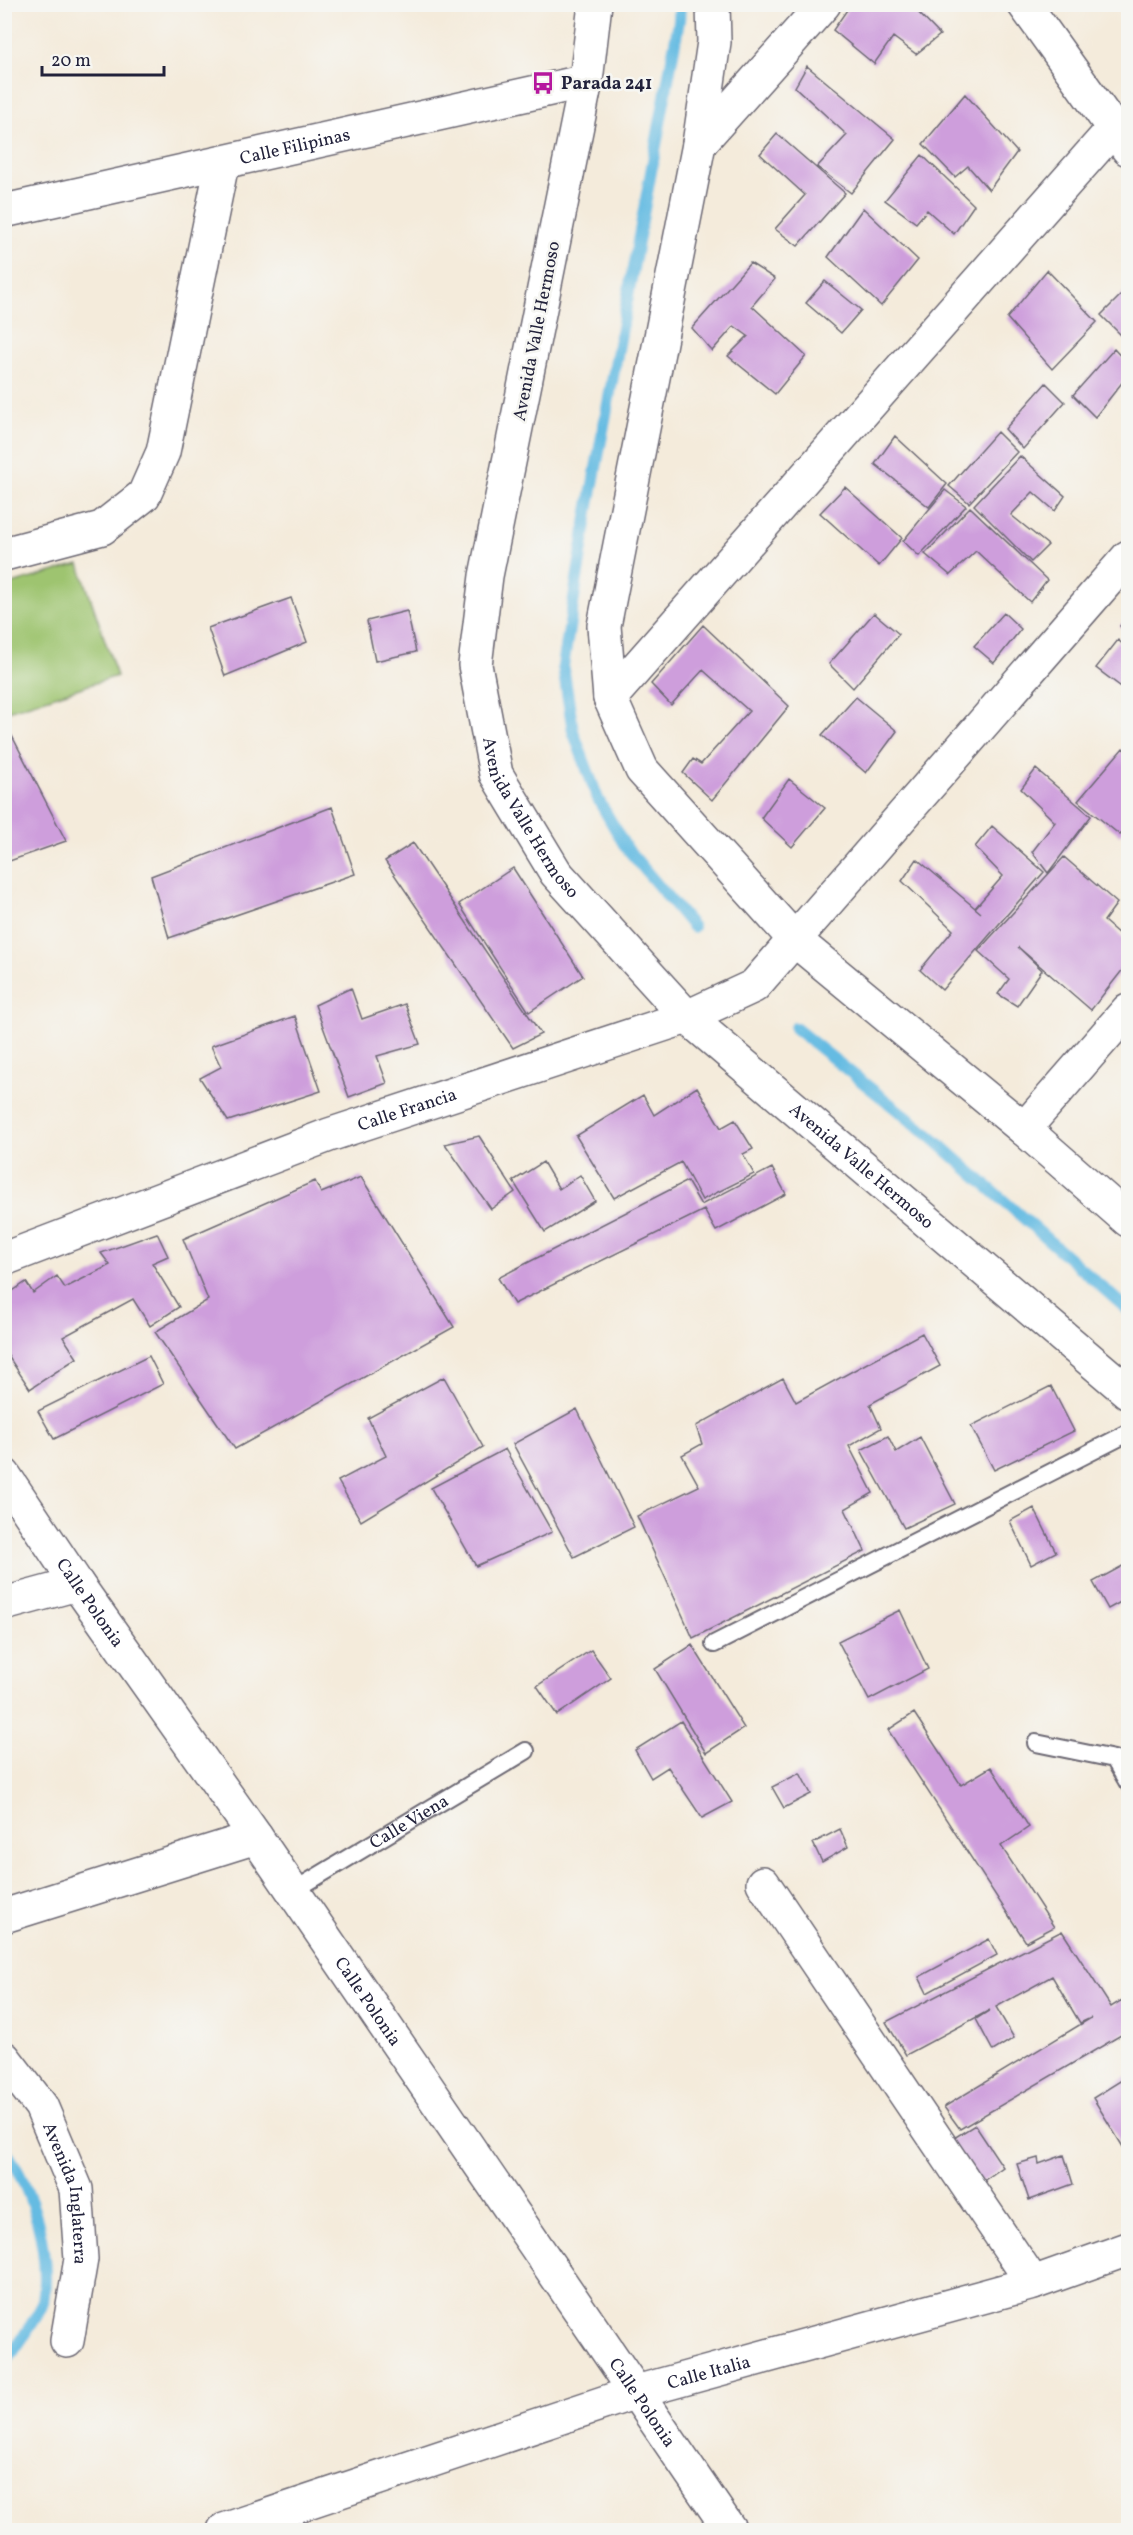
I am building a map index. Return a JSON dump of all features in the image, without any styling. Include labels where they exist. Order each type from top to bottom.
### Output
[{"type":"street","name":"Avenida Valle Hermoso","points":[[595,4],[586,81],[486,576],[475,665],[496,774],[556,873],[687,1017],[1128,1392]]},
{"type":"street","points":[[713,4],[714,42],[699,144],[604,626],[610,698],[642,770],[796,941],[1024,1130],[1128,1220]]},
{"type":"street","points":[[699,144],[824,4]]},
{"type":"street","points":[[610,698],[1121,138],[1024,4]]},
{"type":"street","name":"Calle Filipinas","points":[[4,211],[586,81]]},
{"type":"street","points":[[4,554],[102,528],[144,495],[163,452],[222,164]]},
{"type":"street","name":"Calle Francia","points":[[4,1259],[329,1135],[687,1017],[754,986],[796,941],[1128,557]]},
{"type":"street","points":[[1024,1130],[1128,1010]]},
{"type":"street","name":"Calle Polonia","points":[[4,1475],[77,1584],[256,1837],[730,2530]]},
{"type":"street","points":[[4,1604],[77,1584]]},
{"type":"street","points":[[4,1916],[256,1837]]},
{"type":"street","points":[[763,1883],[1033,2283]]},
{"type":"street","name":"Avenida Inglaterra","points":[[4,2058],[41,2106],[76,2189],[81,2259],[68,2342]]},
{"type":"street","name":"Calle Italia","points":[[224,2530],[636,2392],[1033,2283],[1128,2249]]},
{"type":"lane","points":[[714,1644],[1128,1433]]},
{"type":"lane","points":[[1036,1743],[1114,1759],[1128,1783]]},
{"type":"lane","name":"Calle Viena","points":[[293,1891],[526,1751]]},
{"type":"green space","points":[[79,564],[117,676],[5,712],[5,586]]},
{"type":"building","points":[[851,4],[910,4],[940,35],[916,54],[893,37],[874,64],[833,30]]},
{"type":"building","points":[[807,66],[895,139],[851,193],[817,167],[847,135],[795,87]]},
{"type":"building","points":[[965,94],[1017,152],[989,190],[968,166],[955,177],[923,144]]},
{"type":"building","points":[[777,134],[845,193],[798,246],[775,229],[805,195],[760,154]]},
{"type":"building","points":[[922,155],[974,205],[954,234],[927,210],[916,223],[885,200]]},
{"type":"building","points":[[863,208],[918,260],[881,306],[828,257]]},
{"type":"building","points":[[750,263],[775,279],[752,306],[806,356],[775,394],[728,356],[748,336],[734,326],[712,351],[692,328]]},
{"type":"building","points":[[1047,270],[1097,322],[1052,369],[1007,318]]},
{"type":"building","points":[[825,281],[861,310],[841,333],[806,303]]},
{"type":"building","points":[[1128,288],[1128,342],[1101,315]]},
{"type":"building","points":[[1114,349],[1128,364],[1128,375],[1095,417],[1073,395]]},
{"type":"building","points":[[1046,383],[1065,402],[1023,449],[1005,429]]},
{"type":"building","points":[[997,432],[1017,452],[969,503],[949,486]]},
{"type":"building","points":[[895,436],[947,484],[929,507],[875,464]]},
{"type":"building","points":[[1020,456],[1065,496],[1055,511],[1033,492],[1011,515],[1048,545],[1031,562],[974,505]]},
{"type":"building","points":[[845,487],[902,538],[879,566],[820,513]]},
{"type":"building","points":[[945,490],[966,506],[919,556],[903,541]]},
{"type":"building","points":[[970,507],[1047,580],[1030,602],[976,551],[950,575],[925,554]]},
{"type":"building","points":[[291,598],[307,642],[225,676],[208,628]]},
{"type":"building","points":[[407,611],[416,652],[375,661],[367,621]]},
{"type":"building","points":[[874,613],[899,634],[853,688],[829,664]]},
{"type":"building","points":[[1004,613],[1021,629],[994,663],[974,646]]},
{"type":"building","points":[[1128,616],[1128,635],[1120,626]]},
{"type":"building","points":[[703,625],[789,706],[712,800],[683,773],[693,759],[701,764],[749,711],[703,670],[671,705],[651,684]]},
{"type":"building","points":[[1118,640],[1128,649],[1128,692],[1096,668]]},
{"type":"building","points":[[856,697],[897,731],[866,773],[822,735]]},
{"type":"building","points":[[10,732],[66,841],[4,863],[4,736]]},
{"type":"building","points":[[1123,748],[1128,753],[1128,826],[1120,835],[1078,801]]},
{"type":"building","points":[[1036,769],[1091,816],[1048,873],[1032,852],[1055,822],[1021,789]]},
{"type":"building","points":[[789,779],[825,808],[792,847],[761,818]]},
{"type":"building","points":[[332,807],[355,874],[169,938],[151,876]]},
{"type":"building","points":[[992,826],[1044,872],[942,990],[920,970],[953,930],[902,881],[917,859],[975,908],[1003,876],[975,847]]},
{"type":"building","points":[[413,843],[541,1034],[513,1048],[385,861]]},
{"type":"building","points":[[1064,857],[1117,903],[1104,921],[1128,942],[1128,963],[1091,1010],[1018,947],[1042,970],[1017,1006],[998,994],[1009,979],[978,951]]},
{"type":"building","points":[[513,868],[583,976],[529,1012],[459,904]]},
{"type":"building","points":[[351,988],[362,1019],[405,1004],[420,1044],[377,1056],[387,1083],[349,1097],[315,1005]]},
{"type":"building","points":[[295,1016],[321,1091],[228,1121],[200,1078],[221,1067],[211,1046]]},
{"type":"building","points":[[697,1087],[721,1128],[735,1120],[753,1149],[743,1154],[754,1174],[702,1200],[681,1162],[614,1198],[576,1136],[643,1095],[654,1115]]},
{"type":"building","points":[[479,1136],[515,1192],[491,1209],[445,1144]]},
{"type":"building","points":[[543,1162],[559,1189],[580,1175],[595,1201],[545,1232],[513,1181]]},
{"type":"building","points":[[772,1168],[786,1194],[716,1231],[704,1210],[514,1304],[498,1278],[687,1181],[701,1205]]},
{"type":"building","points":[[361,1177],[454,1327],[235,1449],[155,1332],[208,1300],[183,1239],[315,1181],[321,1193]]},
{"type":"building","points":[[157,1233],[168,1256],[152,1263],[179,1307],[150,1326],[133,1299],[63,1337],[77,1358],[30,1389],[4,1350],[4,1297],[26,1282],[33,1293],[57,1276],[65,1288],[110,1265],[101,1253]]},
{"type":"building","points":[[922,1333],[940,1366],[870,1404],[881,1428],[849,1446],[873,1493],[845,1509],[865,1551],[693,1638],[637,1516],[699,1486],[682,1455],[702,1444],[696,1426],[783,1378],[796,1402]]},
{"type":"building","points":[[149,1356],[163,1384],[54,1439],[38,1411]]},
{"type":"building","points":[[444,1377],[483,1447],[361,1521],[338,1481],[386,1456],[368,1418]]},
{"type":"building","points":[[1051,1386],[1074,1431],[994,1470],[971,1426]]},
{"type":"building","points":[[577,1409],[634,1527],[574,1557],[513,1444]]},
{"type":"building","points":[[888,1436],[896,1452],[920,1437],[955,1504],[904,1528],[861,1450]]},
{"type":"building","points":[[505,1449],[552,1532],[476,1566],[431,1488]]},
{"type":"building","points":[[1034,1508],[1056,1552],[1031,1565],[1010,1521]]},
{"type":"building","points":[[1128,1563],[1128,1598],[1108,1609],[1093,1582]]},
{"type":"building","points":[[900,1610],[928,1669],[869,1700],[838,1641]]},
{"type":"building","points":[[692,1645],[744,1728],[706,1753],[655,1669]]},
{"type":"building","points":[[591,1650],[611,1678],[557,1715],[537,1686]]},
{"type":"building","points":[[914,1713],[961,1785],[991,1767],[1029,1827],[1001,1846],[1054,1927],[1026,1942],[888,1730]]},
{"type":"building","points":[[681,1721],[732,1802],[702,1818],[668,1767],[651,1778],[635,1750]]},
{"type":"building","points":[[800,1773],[811,1794],[784,1808],[772,1787]]},
{"type":"building","points":[[840,1829],[848,1847],[822,1862],[813,1843]]},
{"type":"building","points":[[1062,1931],[1111,2007],[1122,2000],[1128,2013],[1128,2031],[960,2129],[944,2107],[1091,2018],[1080,2023],[1052,1976],[996,2007],[1014,2038],[993,2051],[976,2019],[990,2010],[906,2055],[886,2022]]},
{"type":"building","points":[[989,1939],[997,1955],[927,1993],[919,1977]]},
{"type":"building","points":[[1128,2076],[1128,2155],[1093,2098]]},
{"type":"building","points":[[975,2125],[1003,2167],[979,2184],[949,2141]]},
{"type":"building","points":[[1064,2155],[1073,2184],[1029,2200],[1017,2164],[1038,2158],[1039,2164]]},
{"type":"waterway","points":[[680,4],[679,21],[588,511],[563,666],[573,731],[598,799],[625,846],[693,927]]},
{"type":"waterway","points":[[795,1028],[930,1136],[1128,1310]]},
{"type":"waterway","points":[[4,2149],[31,2202],[42,2243],[45,2283],[41,2308],[4,2365]]},
{"type":"place","name":"Parada 241","points":[[543,83]]}]
